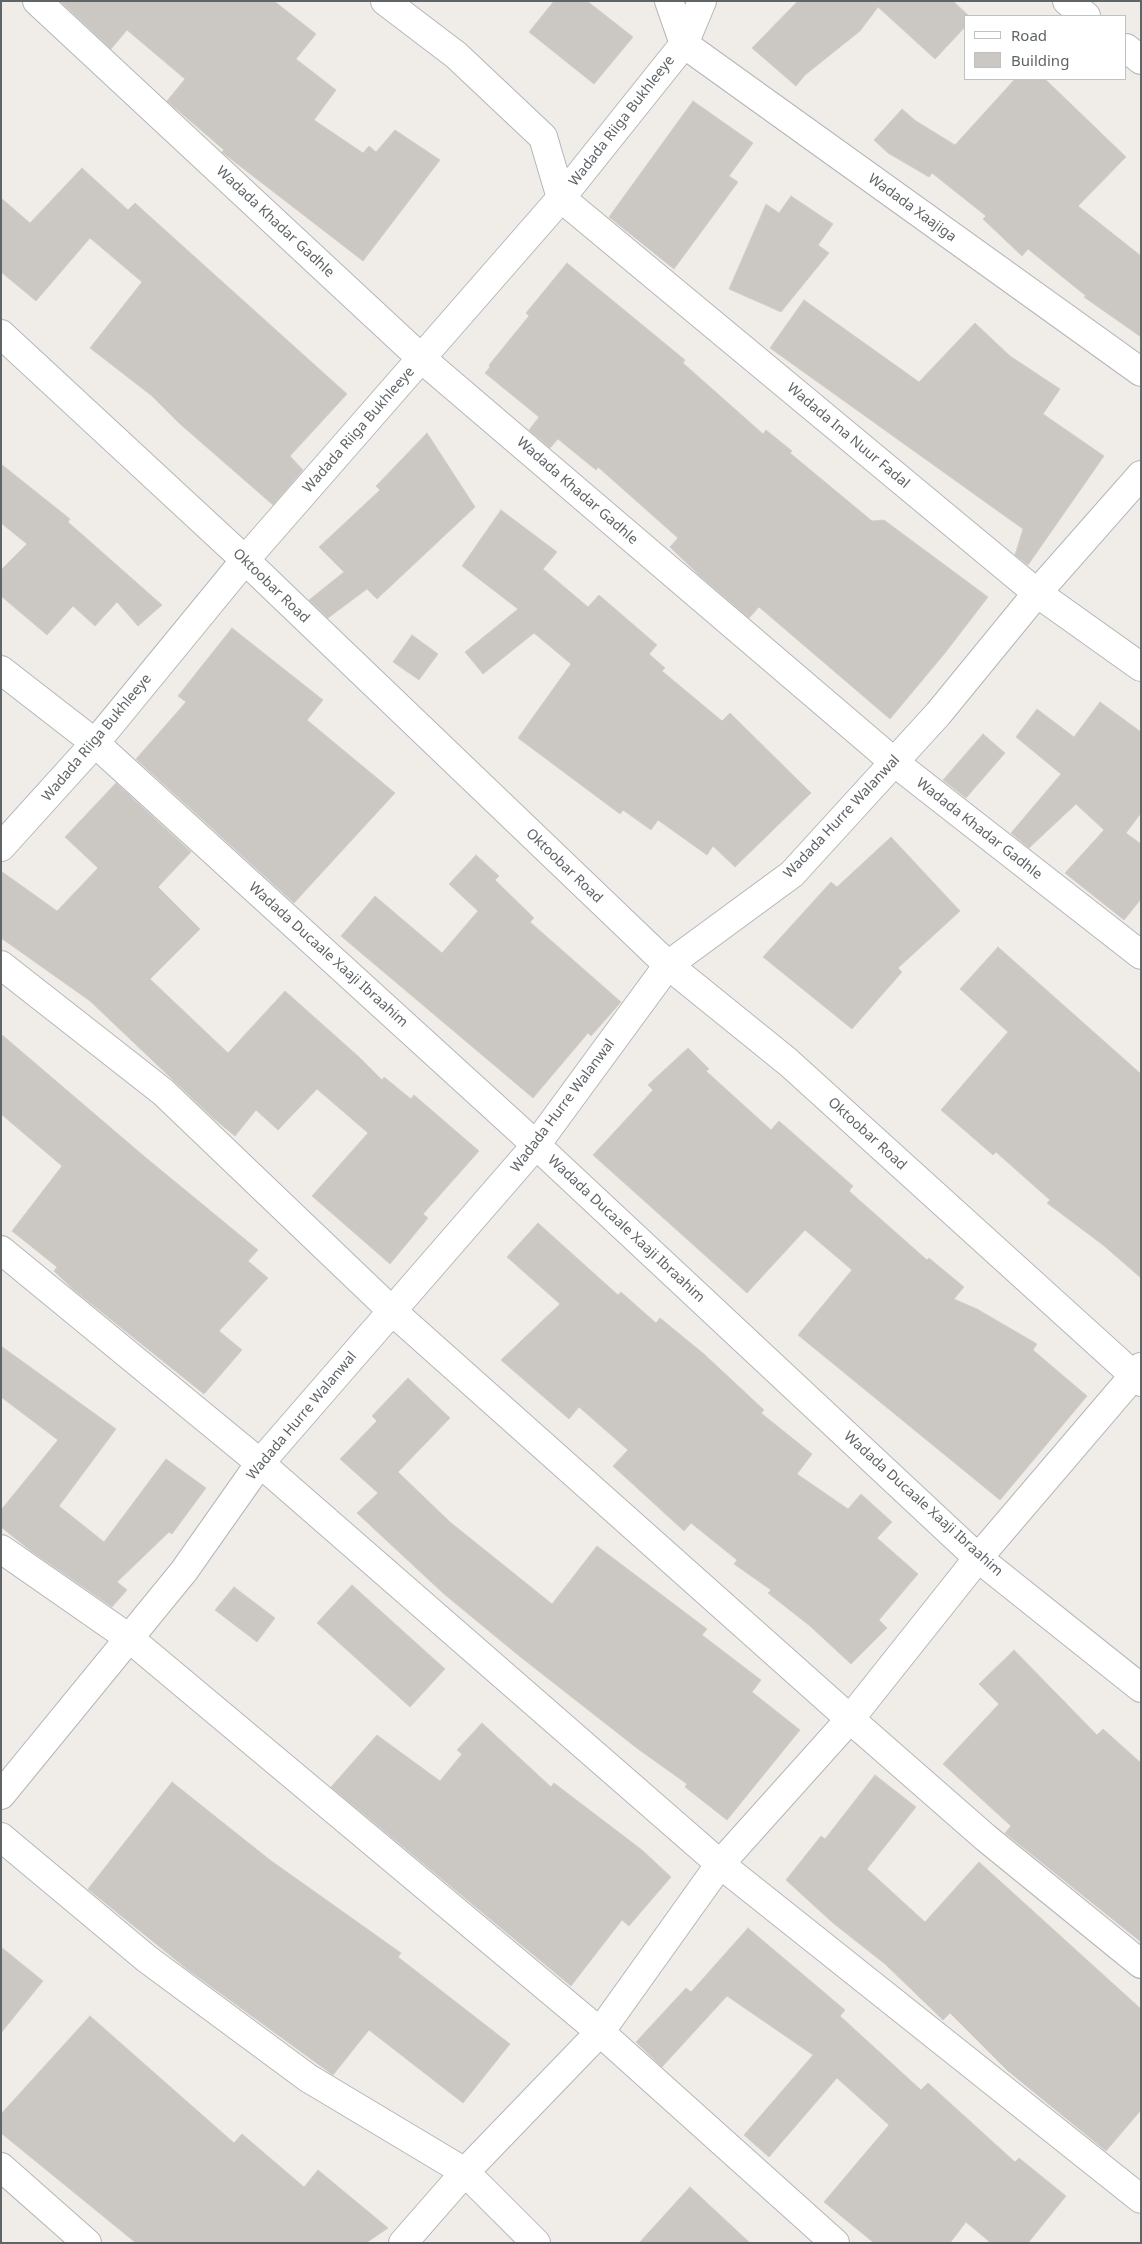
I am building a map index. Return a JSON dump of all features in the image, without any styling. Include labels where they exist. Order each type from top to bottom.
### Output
[{"type":"street","name":"Wadada Khadar Gadhle","points":[[37,1],[422,359],[894,762],[1141,955]]},
{"type":"street","points":[[384,1],[456,55],[542,137],[561,198]]},
{"type":"street","points":[[668,1],[684,44]]},
{"type":"street","name":"Wadada Riiga Bukhleeye","points":[[1,847],[94,743],[245,560],[561,198],[684,44],[702,1]]},
{"type":"street","points":[[1067,1],[1085,15]]},
{"type":"street","name":"Wadada Xaajiga","points":[[684,44],[1141,372]]},
{"type":"street","points":[[1127,49],[1141,60]]},
{"type":"street","name":"Wadada Ina Nuur Fadal","points":[[561,198],[1037,593],[1141,667]]},
{"type":"street","name":"Oktoobar Road","points":[[1,334],[245,560],[668,965],[788,1062],[1138,1375]]},
{"type":"street","name":"Wadada Hurre Walanwal","points":[[1,1795],[184,1571],[260,1463],[536,1145],[668,965],[792,874],[938,714],[1037,593],[1141,475]]},
{"type":"street","name":"Wadada Ducaale Xaaji Ibraahim","points":[[1,670],[94,743],[536,1145],[978,1558],[1141,1688]]},
{"type":"street","points":[[1,965],[163,1092],[391,1310],[986,1838],[1141,1964]]},
{"type":"street","points":[[1,1250],[260,1463],[720,1864],[1141,2200]]},
{"type":"street","points":[[403,2243],[465,2172],[600,2032],[720,1864],[850,1719],[978,1558],[1138,1375]]},
{"type":"street","points":[[1,1549],[129,1638],[600,2032],[835,2243]]},
{"type":"street","points":[[1,1837],[147,1959],[308,2078],[465,2172],[536,2243]]},
{"type":"street","points":[[1,2167],[87,2243]]},
{"type":"building","points":[[60,1],[274,1],[316,34],[296,59],[336,90],[314,120],[363,153],[369,146],[376,152],[395,130],[440,160],[363,261],[222,152],[224,150],[167,101],[185,79],[127,30],[111,49]]},
{"type":"building","points":[[554,1],[587,1],[633,37],[594,84],[529,32]]},
{"type":"building","points":[[798,1],[953,1],[968,15],[964,15],[964,28],[935,59],[878,7],[860,31],[805,75],[796,86],[752,48]]},
{"type":"building","points":[[1014,80],[1046,80],[1126,157],[1078,206],[1141,256],[1141,337],[1084,297],[1086,296],[1028,249],[1022,256],[983,219],[986,216],[932,173],[929,177],[888,153],[874,140],[902,109],[916,121],[955,145]]},
{"type":"building","points":[[693,101],[753,143],[729,176],[738,182],[674,269],[609,217]]},
{"type":"building","points":[[82,168],[128,210],[135,203],[347,394],[290,456],[303,470],[273,505],[180,424],[152,396],[90,348],[142,282],[90,238],[36,301],[1,272],[1,198],[30,223]]},
{"type":"building","points":[[791,196],[833,224],[818,245],[829,253],[781,312],[729,289],[766,204],[779,213]]},
{"type":"building","points":[[567,263],[685,360],[683,363],[763,434],[766,430],[792,451],[790,453],[872,521],[884,520],[988,597],[945,653],[890,719],[759,607],[749,618],[700,576],[670,547],[678,538],[598,467],[596,470],[558,439],[550,448],[529,430],[539,417],[485,373],[490,367],[489,365],[529,316],[526,313]]},
{"type":"building","points":[[804,300],[919,382],[975,323],[1010,356],[1060,389],[1043,414],[1104,456],[1028,565],[1015,555],[1023,529],[770,348]]},
{"type":"building","points":[[427,433],[475,507],[377,599],[367,589],[328,618],[309,600],[344,572],[319,547],[380,490],[376,486]]},
{"type":"building","points":[[1,464],[70,519],[68,522],[162,605],[138,626],[117,602],[95,626],[73,606],[47,635],[1,596],[1,570],[27,544],[1,523]]},
{"type":"building","points":[[501,510],[557,552],[543,569],[588,607],[599,595],[657,645],[649,654],[665,668],[662,671],[722,721],[730,713],[811,793],[735,867],[713,846],[707,855],[658,820],[651,830],[623,810],[620,814],[518,738],[571,664],[534,633],[483,674],[465,652],[518,609],[462,566]]},
{"type":"building","points":[[232,628],[323,700],[307,720],[395,793],[294,903],[136,759],[186,702],[178,696]]},
{"type":"building","points":[[412,635],[438,654],[419,680],[393,662]]},
{"type":"building","points":[[1100,702],[1141,732],[1141,813],[1126,833],[1141,844],[1141,899],[1124,920],[1065,873],[1104,830],[1076,804],[1029,848],[1011,833],[1061,774],[1016,737],[1037,709],[1074,737]]},
{"type":"building","points":[[983,734],[1005,753],[966,798],[943,780]]},
{"type":"building","points":[[116,783],[191,852],[158,887],[200,929],[150,979],[228,1053],[285,991],[382,1080],[384,1077],[411,1099],[414,1095],[479,1151],[423,1214],[428,1218],[390,1264],[312,1196],[368,1133],[317,1089],[278,1130],[256,1110],[235,1136],[213,1118],[90,1001],[1,938],[1,871],[57,911],[98,868],[65,837]]},
{"type":"building","points":[[891,837],[960,911],[898,968],[902,972],[852,1029],[763,957],[831,882],[837,887]]},
{"type":"building","points":[[476,855],[499,876],[495,880],[534,918],[530,922],[621,1002],[591,1036],[588,1033],[533,1098],[341,936],[375,896],[442,953],[478,911],[449,884]]},
{"type":"building","points":[[998,947],[1141,1074],[1141,1278],[1103,1245],[1047,1203],[1050,1200],[996,1152],[993,1155],[941,1110],[1008,1032],[960,989]]},
{"type":"building","points":[[1,1034],[145,1157],[258,1250],[248,1261],[268,1278],[219,1331],[242,1350],[204,1394],[74,1290],[54,1271],[57,1267],[12,1231],[62,1166],[1,1114]]},
{"type":"building","points":[[688,1048],[709,1069],[706,1071],[771,1130],[779,1121],[853,1186],[849,1191],[927,1260],[929,1258],[964,1287],[954,1299],[977,1309],[1037,1344],[1033,1350],[1087,1396],[1000,1500],[798,1335],[852,1270],[805,1230],[747,1293],[593,1155],[653,1090],[648,1085]]},
{"type":"building","points":[[538,1223],[618,1295],[621,1292],[656,1323],[660,1318],[704,1354],[764,1410],[761,1413],[812,1454],[797,1474],[848,1509],[861,1494],[892,1522],[877,1538],[918,1574],[879,1620],[887,1628],[851,1664],[810,1626],[768,1593],[771,1590],[734,1564],[737,1560],[691,1523],[684,1531],[613,1466],[628,1450],[579,1407],[569,1419],[501,1360],[560,1304],[507,1257]]},
{"type":"building","points":[[1,1346],[116,1429],[59,1506],[104,1542],[166,1459],[206,1488],[172,1534],[169,1532],[117,1582],[127,1590],[112,1607],[31,1551],[1,1527],[1,1510],[58,1440],[1,1397]]},
{"type":"building","points":[[408,1378],[450,1418],[398,1472],[450,1522],[552,1604],[597,1546],[707,1629],[702,1635],[761,1680],[752,1692],[800,1730],[727,1820],[685,1787],[687,1784],[638,1749],[444,1594],[357,1513],[378,1493],[340,1459],[377,1421],[372,1416]]},
{"type":"building","points":[[352,1585],[445,1669],[410,1707],[317,1623]]},
{"type":"building","points":[[234,1587],[275,1618],[257,1642],[215,1610]]},
{"type":"building","points":[[1014,1650],[1097,1735],[1103,1729],[1141,1763],[1141,1942],[1005,1833],[1011,1826],[943,1764],[999,1704],[979,1684]]},
{"type":"building","points":[[482,1723],[551,1787],[554,1783],[642,1850],[671,1877],[629,1926],[622,1920],[571,1986],[331,1787],[377,1735],[440,1781],[462,1754],[457,1750]]},
{"type":"building","points":[[875,1775],[916,1807],[867,1869],[925,1922],[979,1862],[1141,2009],[1141,2110],[1106,2151],[1008,2071],[950,2013],[943,2020],[885,1964],[833,1923],[786,1880],[821,1836],[825,1839]]},
{"type":"building","points":[[172,1782],[270,1860],[401,1953],[398,1957],[510,2044],[463,2103],[369,2030],[333,2075],[187,1969],[88,1889]]},
{"type":"building","points":[[748,1928],[845,2010],[840,2016],[921,2090],[928,2083],[1015,2162],[1019,2158],[1066,2196],[1028,2243],[991,2243],[966,2222],[950,2243],[874,2243],[824,2202],[889,2125],[837,2078],[769,2157],[744,2135],[813,2055],[727,1996],[662,2067],[636,2042],[686,1988],[691,1992]]},
{"type":"building","points":[[1,1947],[43,1981],[1,2033]]},
{"type":"building","points":[[90,2016],[234,2143],[242,2134],[304,2187],[318,2170],[388,2228],[366,2243],[136,2243],[1,2133],[1,2114]]},
{"type":"building","points":[[690,2187],[750,2243],[639,2243]]}]
